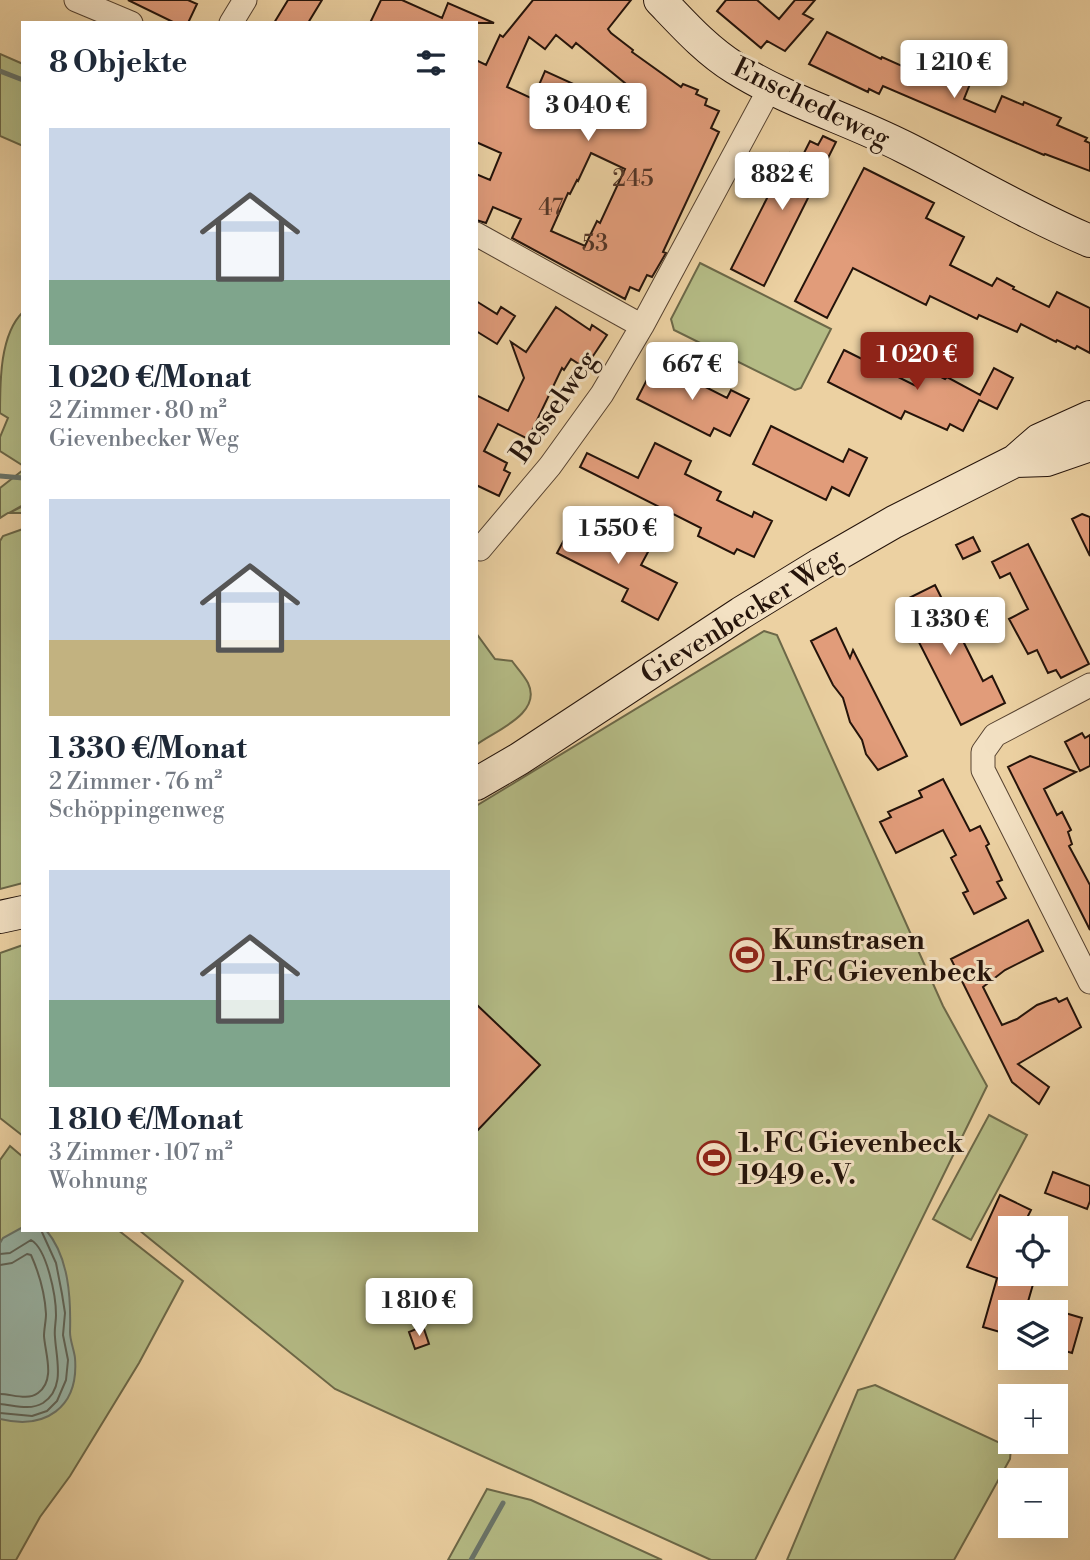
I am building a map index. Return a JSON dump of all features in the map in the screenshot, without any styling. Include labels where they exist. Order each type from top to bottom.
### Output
[{"type":"main road","name":"Enschedeweg","points":[[660,0],[699,41],[733,67],[770,88],[871,130],[1029,214],[1090,242]]},
{"type":"main road","name":"Gievenbecker Weg","points":[[478,783],[821,564],[894,522],[1014,461],[1039,440],[1090,417]]},
{"type":"main road","name":"Gievenbecker Weg","points":[[1014,461],[1047,460],[1090,445]]},
{"type":"main road","points":[[0,917],[21,912]]},
{"type":"street","points":[[76,0],[126,21]]},
{"type":"street","points":[[232,21],[246,0]]},
{"type":"street","name":"Besselweg","points":[[480,549],[550,466],[602,394],[642,326],[770,88]]},
{"type":"street","points":[[478,235],[642,326]]},
{"type":"street","points":[[1090,685],[995,735],[983,752],[983,770],[1090,982]]},
{"type":"green space","points":[[0,54],[21,63],[21,145],[0,136]]},
{"type":"green space","points":[[700,263],[831,329],[801,388],[795,390],[674,330],[671,319]]},
{"type":"green space","points":[[21,314],[21,464],[0,451],[0,437],[8,418],[0,413],[1,373],[6,345],[15,321]]},
{"type":"green space","points":[[21,472],[21,506],[0,518],[0,488]]},
{"type":"green space","points":[[21,507],[21,513],[9,513]]},
{"type":"green space","points":[[21,530],[21,884],[0,889],[0,541],[3,536]]},
{"type":"green space","name":"1. FC Gievenbeck 1949 e.V.","points":[[764,631],[777,635],[943,1006],[987,1086],[755,1560],[711,1560],[335,1389],[141,1232],[478,1232],[478,805]]},
{"type":"green space","points":[[478,636],[495,659],[512,661],[528,683],[531,694],[529,704],[523,713],[478,744]]},
{"type":"green space","points":[[21,946],[21,1134],[0,1118],[0,953]]},
{"type":"green space","points":[[989,1115],[1027,1135],[971,1240],[933,1219]]},
{"type":"green space","points":[[10,1146],[21,1155],[21,1232],[121,1232],[183,1281],[139,1363],[70,1476],[40,1517],[16,1560],[0,1560],[0,1160]]},
{"type":"green space","points":[[875,1385],[998,1442],[998,1454],[1010,1454],[1005,1468],[998,1468],[998,1481],[954,1560],[787,1560],[858,1390]]},
{"type":"green space","points":[[487,1489],[531,1500],[662,1560],[448,1560]]},
{"type":"water","points":[[21,1228],[21,1232],[47,1232],[60,1253],[67,1278],[75,1375],[65,1402],[45,1418],[31,1421],[0,1419],[0,1243],[3,1238]]},
{"type":"building","points":[[128,0],[188,0],[197,4],[189,21],[171,21]]},
{"type":"building","points":[[288,0],[322,0],[309,21],[275,21]]},
{"type":"building","points":[[381,0],[402,0],[442,18],[448,3],[494,23],[478,21],[371,21]]},
{"type":"building","points":[[533,0],[631,0],[608,29],[611,33],[633,50],[632,52],[681,87],[683,84],[698,90],[696,94],[707,99],[705,105],[719,111],[711,128],[719,132],[663,252],[666,253],[652,277],[647,275],[639,291],[630,287],[625,299],[512,238],[521,219],[493,207],[486,223],[478,221],[478,175],[490,180],[501,153],[478,143],[478,61],[486,65],[500,35],[503,37]],"holes":[[[556,35],[572,48],[576,43],[637,93],[619,117],[582,99],[589,91],[545,71],[533,99],[507,87],[529,37],[545,49]],[[591,153],[625,169],[600,223],[597,221],[585,246],[551,231],[568,193],[570,194],[578,181]]]},
{"type":"building","points":[[726,0],[757,0],[779,19],[795,0],[815,0],[803,14],[813,19],[785,51],[767,41],[761,48],[717,11]]},
{"type":"building","points":[[827,32],[881,59],[882,57],[913,71],[914,68],[950,83],[959,62],[976,69],[964,99],[995,112],[1002,96],[1061,118],[1057,125],[1087,138],[1085,141],[1090,143],[1090,171],[1044,155],[883,86],[879,94],[869,89],[868,92],[809,64]]},
{"type":"building","points":[[823,136],[836,142],[764,286],[731,269],[790,153],[801,159],[810,141],[818,145]]},
{"type":"building","points":[[864,168],[934,203],[926,218],[964,237],[950,265],[992,286],[997,278],[1049,307],[1057,292],[1090,308],[1090,353],[1077,346],[1075,349],[1057,340],[1056,342],[1021,324],[1017,332],[979,315],[977,319],[930,296],[926,305],[853,268],[827,318],[795,301]]},
{"type":"building","points":[[478,302],[497,314],[501,307],[515,316],[497,344],[478,332]]},
{"type":"building","points":[[556,307],[590,330],[592,325],[607,335],[585,368],[571,359],[564,370],[562,368],[528,439],[498,424],[484,451],[507,463],[504,470],[510,473],[499,496],[478,486],[478,396],[508,411],[524,378],[511,342],[526,352]]},
{"type":"building","points":[[844,350],[916,386],[925,369],[945,379],[947,377],[980,395],[994,368],[1013,378],[997,409],[979,400],[963,431],[950,424],[947,430],[905,411],[901,419],[828,382]]},
{"type":"building","points":[[656,362],[727,398],[731,390],[749,399],[730,436],[714,428],[710,436],[637,399]]},
{"type":"building","points":[[771,426],[843,462],[849,449],[867,458],[849,496],[832,487],[826,500],[753,464]]},
{"type":"building","points":[[655,443],[691,461],[685,474],[721,492],[717,500],[752,517],[754,512],[772,521],[754,557],[737,549],[734,554],[698,536],[701,528],[580,467],[587,453],[638,478]]},
{"type":"building","points":[[1082,514],[1090,517],[1090,556],[1072,519]]},
{"type":"building","points":[[576,517],[648,552],[641,565],[677,583],[658,620],[622,601],[628,589],[557,553]]},
{"type":"building","points":[[973,537],[980,551],[963,559],[956,545]]},
{"type":"building","points":[[1028,544],[1089,664],[1061,678],[1056,670],[1048,673],[1037,650],[1028,654],[1009,619],[1028,609],[1010,573],[1000,578],[992,562]]},
{"type":"building","points":[[935,585],[983,681],[992,676],[1005,703],[961,725],[899,603]]},
{"type":"building","points":[[836,628],[850,658],[853,650],[907,756],[878,770],[866,754],[862,740],[850,722],[843,698],[833,685],[811,641]]},
{"type":"building","points":[[1082,733],[1085,738],[1090,735],[1090,766],[1080,771],[1065,742]]},
{"type":"building","points":[[1030,756],[1076,772],[1044,789],[1057,815],[1062,812],[1071,830],[1068,832],[1072,844],[1069,846],[1090,885],[1090,930],[1008,767]]},
{"type":"building","points":[[943,779],[970,831],[980,826],[1002,880],[997,882],[1006,898],[974,914],[963,893],[968,891],[951,858],[956,855],[943,830],[896,853],[880,822],[891,817],[888,812],[922,797],[919,791]]},
{"type":"building","points":[[1028,920],[1043,951],[1005,970],[983,987],[1002,1025],[1017,1019],[1037,1005],[1056,998],[1059,1002],[1067,998],[1081,1027],[1018,1064],[1049,1087],[1039,1104],[1012,1082],[951,959]]},
{"type":"building","points":[[478,1006],[540,1065],[478,1130]]},
{"type":"building","points":[[1053,1172],[1090,1186],[1087,1209],[1045,1193]]},
{"type":"building","points":[[1000,1195],[1031,1210],[1028,1216],[998,1216],[998,1286],[1033,1286],[1028,1300],[998,1300],[998,1331],[983,1327],[997,1278],[967,1267]]},
{"type":"building","points":[[439,1301],[444,1315],[426,1322],[421,1308]]},
{"type":"building","points":[[1068,1314],[1082,1318],[1072,1353],[1068,1352]]},
{"type":"building","points":[[423,1326],[429,1344],[415,1349],[409,1332]]},
{"type":"waterway","points":[[0,71],[21,79]]},
{"type":"waterway","points":[[0,476],[21,478]]},
{"type":"waterway","points":[[471,1560],[503,1503]]},
{"type":"place","name":"Kunstrasen 1.FC Gievenbeck","points":[[747,955]]},
{"type":"place","name":"1. FC Gievenbeck 1949 e.V.","points":[[714,1158]]}]
